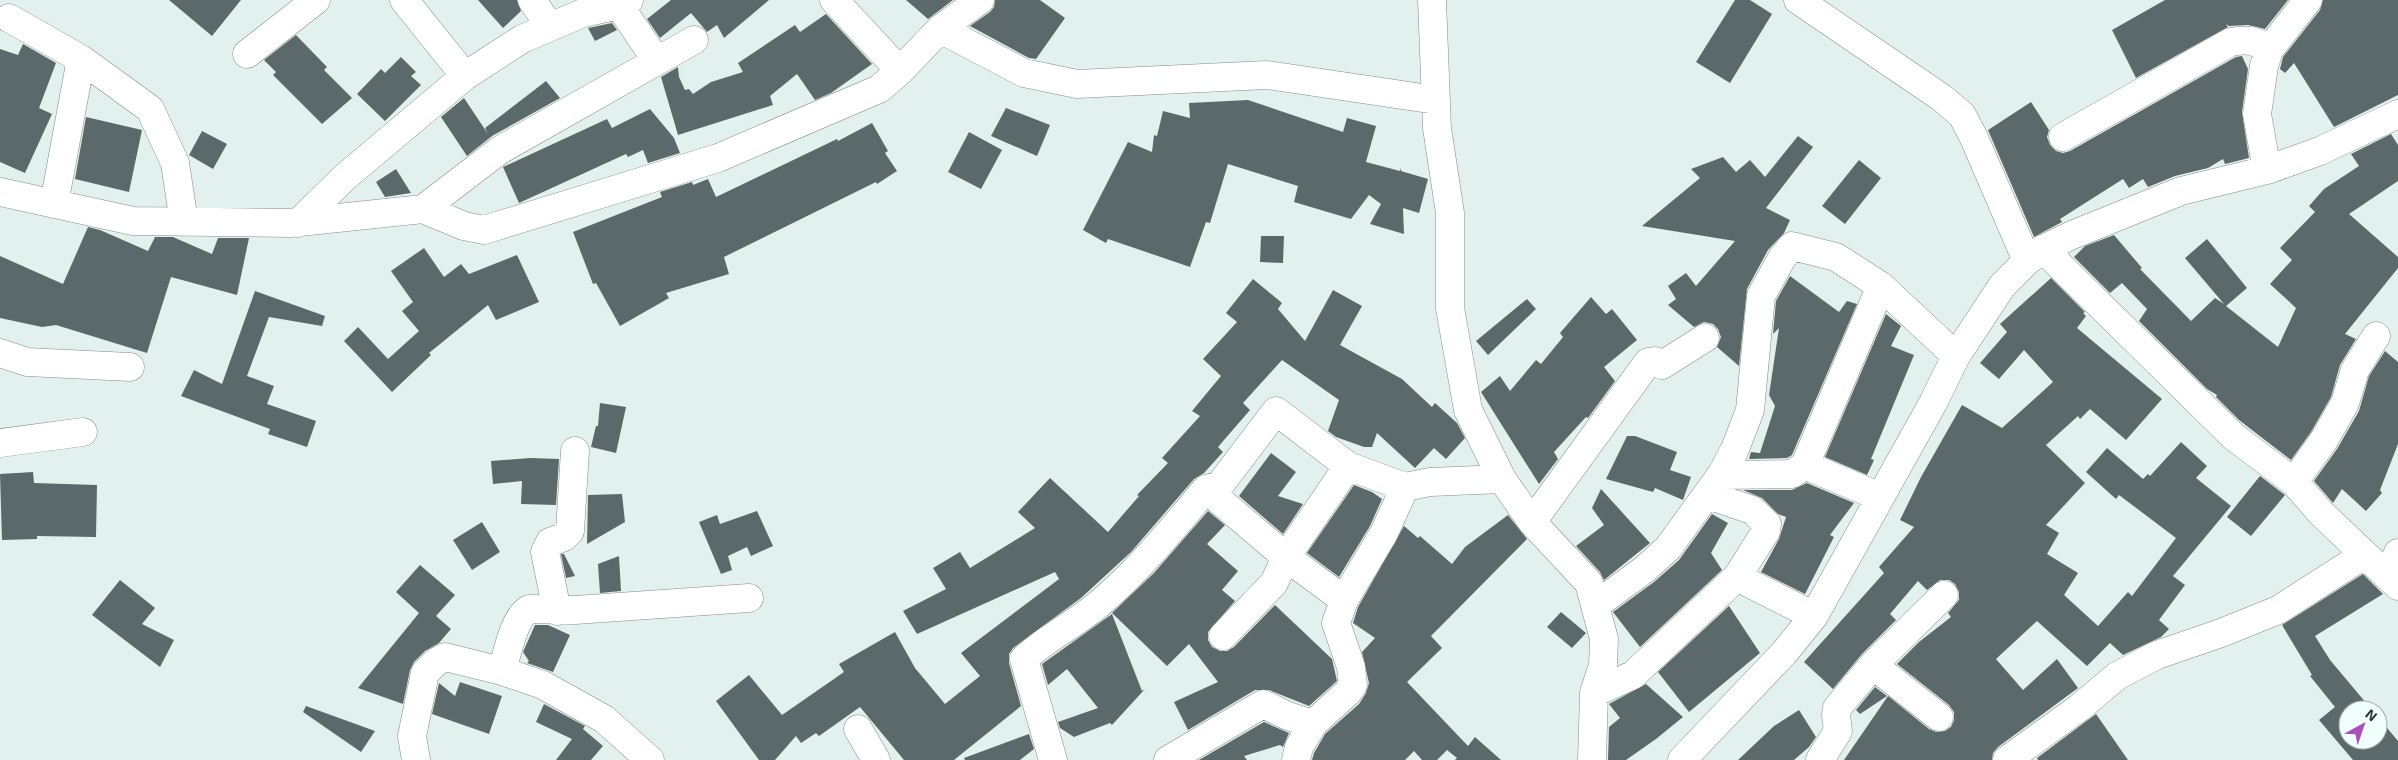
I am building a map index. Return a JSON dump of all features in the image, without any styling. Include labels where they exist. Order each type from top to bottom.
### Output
[{"type":"street","points":[[247,54],[316,0]]},
{"type":"street","points":[[404,0],[465,76]]},
{"type":"street","points":[[532,0],[550,27]]},
{"type":"street","points":[[834,0],[900,71]]},
{"type":"street","points":[[1432,0],[1437,128],[1450,213],[1450,308],[1468,410],[1502,479],[1532,522],[1589,583],[1604,639],[1603,665],[1594,693],[1592,760]]},
{"type":"street","points":[[1798,0],[1942,98],[1962,115],[2035,255],[2234,437],[2294,482],[2364,555],[2394,572]]},
{"type":"street","points":[[2268,170],[2257,114],[2264,66],[2269,50],[2308,0]]},
{"type":"street","points":[[0,192],[132,220],[298,223],[423,209],[464,226],[484,230],[718,158],[879,89],[900,71],[940,29],[978,1]]},
{"type":"street","points":[[298,223],[345,177],[465,76],[522,39],[583,13],[621,2],[656,60]]},
{"type":"street","points":[[10,17],[81,60],[150,109],[175,163],[184,222]]},
{"type":"street","points":[[940,29],[1024,73],[1077,84],[1267,75],[1436,100]]},
{"type":"street","points":[[423,209],[500,150],[694,40]]},
{"type":"street","points":[[2064,137],[2231,42],[2256,41],[2269,50]]},
{"type":"street","points":[[54,204],[81,60]]},
{"type":"street","points":[[1682,760],[1784,653],[1814,616],[1956,356],[2002,286],[2035,255],[2181,192],[2268,170],[2320,151],[2398,114]]},
{"type":"street","points":[[1596,605],[1645,569],[1668,548],[1714,485],[1735,449],[1750,410],[1761,296],[1792,246],[1836,257],[1881,286],[1956,356]]},
{"type":"street","points":[[1714,485],[1792,474],[1805,464],[1881,286]]},
{"type":"street","points":[[2294,482],[2324,440],[2344,403],[2355,370],[2376,336]]},
{"type":"street","points":[[1532,522],[1648,362],[1655,361],[1662,365],[1704,338]]},
{"type":"street","points":[[0,353],[27,362],[130,368]]},
{"type":"street","points":[[1053,760],[1027,678],[1024,660],[1040,644],[1098,604],[1140,566],[1206,489],[1219,486],[1276,411],[1348,466],[1404,487],[1430,482],[1502,479]]},
{"type":"street","points":[[0,443],[83,432]]},
{"type":"street","points":[[556,611],[545,552],[550,542],[564,537],[570,530],[574,451]]},
{"type":"street","points":[[1805,464],[1880,497]]},
{"type":"street","points":[[1223,636],[1274,583],[1286,557],[1348,466]]},
{"type":"street","points":[[1594,693],[1633,675],[1738,577],[1766,531],[1766,524],[1752,510],[1714,485]]},
{"type":"street","points":[[1296,760],[1299,747],[1313,724],[1348,692],[1353,684],[1351,667],[1336,623],[1344,600],[1384,533],[1404,487]]},
{"type":"street","points":[[1206,489],[1286,557],[1344,600]]},
{"type":"street","points":[[2007,760],[2079,708],[2117,676],[2157,655],[2221,634],[2278,610],[2364,555]]},
{"type":"street","points":[[1738,577],[1814,616]]},
{"type":"street","points":[[1820,760],[1838,731],[1837,708],[1874,665],[1944,596]]},
{"type":"street","points":[[502,671],[518,620],[523,612],[529,609],[556,611],[750,598]]},
{"type":"street","points":[[416,760],[412,736],[425,673],[436,662],[445,657],[502,671],[543,685],[604,719],[650,760]]},
{"type":"street","points":[[1874,665],[1939,717]]},
{"type":"street","points":[[1168,760],[1263,704],[1288,716],[1313,724]]},
{"type":"street","points":[[858,729],[876,760]]},
{"type":"building","points":[[169,0],[241,0],[212,36]]},
{"type":"building","points":[[478,0],[517,0],[521,11],[503,28]]},
{"type":"building","points":[[671,0],[769,0],[724,38],[717,25],[707,32],[691,13],[660,38],[647,19]]},
{"type":"building","points":[[906,0],[953,0],[928,19]]},
{"type":"building","points":[[995,0],[1040,0],[1065,18],[1036,59],[1029,58],[970,26],[990,12],[994,7]]},
{"type":"building","points":[[1735,0],[1750,0],[1772,14],[1730,83],[1696,62]]},
{"type":"building","points":[[2165,0],[2288,0],[2265,29],[2248,25],[2229,26],[2226,24],[2228,27],[2136,78],[2112,30]]},
{"type":"building","points":[[2323,0],[2398,0],[2398,95],[2334,127],[2294,63],[2285,73],[2280,69],[2283,57],[2320,10]]},
{"type":"building","points":[[826,14],[872,64],[831,93],[815,100],[797,74],[770,96],[773,105],[678,135],[661,77],[678,67],[679,77],[685,90],[689,89],[693,94],[711,82],[743,72],[738,63],[795,25],[800,32]]},
{"type":"building","points":[[612,23],[617,30],[595,41],[588,28]]},
{"type":"building","points":[[296,35],[327,67],[324,70],[352,98],[322,124],[273,75],[276,72],[264,60]]},
{"type":"building","points":[[23,44],[56,63],[39,108],[52,114],[25,173],[0,162],[0,49],[18,55]]},
{"type":"building","points":[[2242,56],[2248,69],[2242,112],[2249,158],[2225,164],[2223,159],[2208,168],[2175,176],[2148,187],[2143,179],[2129,188],[2123,179],[2060,219],[2062,222],[2034,237],[1988,130],[2031,102],[2049,130],[2047,137],[2050,145],[2056,151],[2063,153],[2070,151],[2236,57]]},
{"type":"building","points":[[401,57],[416,72],[411,76],[421,85],[385,121],[357,94],[381,69],[385,73]]},
{"type":"building","points":[[546,81],[560,98],[492,136],[467,156],[441,117],[464,98],[488,134],[485,128]]},
{"type":"building","points":[[1248,100],[1343,132],[1347,118],[1376,126],[1366,162],[1400,171],[1401,168],[1401,171],[1428,179],[1419,213],[1403,208],[1404,234],[1370,224],[1381,204],[1369,195],[1351,219],[1294,202],[1298,186],[1228,164],[1210,223],[1206,222],[1190,267],[1108,239],[1106,243],[1083,230],[1128,142],[1152,152],[1154,135],[1157,136],[1163,111],[1190,118],[1189,103]]},
{"type":"building","points":[[1006,108],[1050,125],[1037,156],[991,136]]},
{"type":"building","points":[[650,109],[674,138],[680,153],[648,163],[643,150],[628,157],[626,154],[519,203],[503,167],[607,119],[612,128]]},
{"type":"building","points":[[86,117],[142,130],[129,192],[75,179]]},
{"type":"building","points":[[872,123],[888,151],[885,153],[897,171],[877,184],[876,182],[724,257],[729,274],[666,293],[669,298],[620,326],[596,283],[593,284],[573,232],[662,197],[660,192],[692,182],[693,185],[708,179],[716,197],[837,139],[838,141]]},
{"type":"building","points":[[202,131],[227,144],[213,169],[189,155]]},
{"type":"building","points":[[969,132],[1002,150],[981,189],[948,172]]},
{"type":"building","points":[[2391,134],[2398,145],[2398,181],[2349,214],[2398,257],[2398,268],[2345,334],[2356,339],[2340,365],[2331,397],[2311,432],[2291,460],[2239,420],[2216,397],[2217,395],[2207,389],[2139,321],[2147,309],[2122,283],[2110,293],[2074,257],[2085,246],[2114,235],[2142,268],[2140,269],[2191,321],[2215,298],[2224,304],[2185,258],[2207,239],[2247,288],[2226,306],[2278,347],[2296,308],[2270,284],[2292,260],[2280,248],[2315,212],[2309,206],[2324,189],[2359,166],[2351,154]]},
{"type":"building","points":[[1798,136],[1813,147],[1766,208],[1790,220],[1784,233],[1768,250],[1747,289],[1739,366],[1717,347],[1721,337],[1718,329],[1713,324],[1704,322],[1694,327],[1668,305],[1676,299],[1668,286],[1686,273],[1696,286],[1735,241],[1642,226],[1700,178],[1691,169],[1723,157],[1736,172],[1750,160],[1765,177]]},
{"type":"building","points":[[1859,160],[1881,178],[1845,224],[1822,206]]},
{"type":"building","points":[[396,169],[411,193],[385,197],[376,182]]},
{"type":"building","points":[[88,227],[100,230],[148,251],[155,237],[173,237],[212,254],[218,238],[249,238],[237,295],[171,277],[147,353],[56,325],[42,327],[0,318],[0,256],[63,284]]},
{"type":"building","points":[[1261,236],[1284,236],[1283,263],[1260,262]]},
{"type":"building","points":[[424,248],[444,277],[461,264],[469,274],[517,255],[539,302],[496,320],[488,305],[429,353],[431,355],[392,392],[344,341],[358,327],[388,359],[419,331],[402,311],[413,302],[391,271]]},
{"type":"building","points":[[1790,276],[1839,312],[1847,301],[1857,304],[1792,455],[1787,458],[1749,459],[1751,452],[1760,453],[1775,406],[1769,395],[1779,328],[1773,334],[1776,301]]},
{"type":"building","points":[[2051,278],[2085,312],[2083,313],[2086,316],[2077,328],[2162,399],[2126,440],[2090,409],[2080,419],[2078,416],[2046,445],[2085,483],[2046,525],[2059,533],[2047,554],[2078,573],[2064,595],[2098,626],[2128,592],[2132,596],[2176,538],[2119,495],[2116,499],[2086,472],[2107,448],[2143,479],[2148,474],[2150,476],[2181,442],[2207,466],[2196,478],[2231,506],[2173,576],[2185,585],[2159,620],[2169,629],[2161,637],[2123,655],[2110,643],[2087,666],[2037,621],[1996,659],[2023,690],[2057,659],[2078,688],[1998,747],[1993,753],[1992,760],[1844,760],[1888,696],[1929,729],[1936,732],[1945,731],[1951,727],[1954,720],[1954,712],[1949,705],[1897,664],[1919,642],[1951,617],[1948,613],[1959,600],[1959,592],[1955,584],[1949,580],[1940,580],[1927,590],[1918,581],[1890,614],[1896,620],[1862,654],[1833,689],[1804,662],[1884,573],[1879,567],[1914,527],[1900,520],[1921,477],[1962,405],[2002,428],[2053,382],[2024,350],[1999,379],[1980,363],[2007,332],[2000,324]]},
{"type":"building","points":[[1253,279],[1282,303],[1278,309],[1305,341],[1333,290],[1362,306],[1340,345],[1402,379],[1432,407],[1435,403],[1457,423],[1465,438],[1446,459],[1434,448],[1415,468],[1377,433],[1372,447],[1364,447],[1336,437],[1328,431],[1339,400],[1282,360],[1243,403],[1250,410],[1218,447],[1223,452],[1204,473],[1194,479],[1131,552],[1081,598],[1013,648],[1009,654],[1009,663],[1021,706],[954,760],[904,760],[860,707],[819,736],[816,733],[801,743],[796,736],[775,760],[759,760],[716,701],[749,675],[782,715],[844,672],[839,664],[895,632],[915,668],[945,704],[980,676],[961,653],[1059,579],[1055,572],[917,634],[903,611],[946,589],[933,568],[960,552],[970,568],[1035,528],[1018,512],[1050,478],[1108,532],[1139,496],[1137,495],[1168,463],[1162,458],[1200,416],[1192,411],[1221,376],[1203,359],[1237,322],[1226,313]]},
{"type":"building","points":[[255,291],[325,316],[322,326],[269,317],[247,376],[274,386],[267,404],[316,421],[307,447],[268,434],[270,429],[181,396],[194,370],[222,384]]},
{"type":"building","points":[[1591,297],[1606,314],[1612,309],[1637,340],[1604,367],[1615,381],[1588,418],[1586,417],[1554,452],[1558,459],[1539,484],[1481,392],[1500,376],[1510,391],[1536,360],[1541,364],[1563,337],[1560,333]]},
{"type":"building","points":[[1527,299],[1536,309],[1488,355],[1476,341]]},
{"type":"building","points":[[1886,314],[1901,326],[1891,346],[1914,355],[1871,459],[1874,460],[1867,475],[1825,457]]},
{"type":"building","points":[[2385,351],[2398,362],[2398,444],[2380,490],[2382,493],[2366,511],[2342,489],[2333,503],[2314,481],[2337,449],[2359,411],[2369,376]]},
{"type":"building","points":[[600,403],[626,407],[616,453],[591,447],[596,426],[598,426]]},
{"type":"building","points":[[1627,436],[1635,436],[1677,452],[1670,470],[1691,477],[1683,500],[1655,488],[1653,492],[1606,479]]},
{"type":"building","points":[[1271,453],[1296,472],[1278,496],[1303,504],[1283,534],[1239,496]]},
{"type":"building","points":[[530,458],[559,459],[556,505],[521,504],[522,481],[493,484],[491,461]]},
{"type":"building","points":[[33,472],[34,483],[97,485],[96,537],[37,536],[37,539],[2,540],[0,474]]},
{"type":"building","points":[[2260,476],[2285,495],[2251,536],[2227,517]]},
{"type":"building","points":[[1807,483],[1854,503],[1830,535],[1834,537],[1805,594],[1761,572],[1779,539],[1786,517],[1778,514],[1762,498],[1743,490],[1792,490]]},
{"type":"building","points":[[1354,485],[1372,492],[1382,499],[1370,526],[1339,577],[1307,553]]},
{"type":"building","points":[[1601,489],[1650,543],[1604,580],[1600,572],[1576,546],[1604,525],[1592,508]]},
{"type":"building","points":[[622,494],[625,522],[587,544],[588,495]]},
{"type":"building","points":[[757,511],[773,546],[751,556],[747,547],[728,556],[732,570],[721,574],[699,522],[717,515],[720,524]]},
{"type":"building","points":[[1208,511],[1225,525],[1207,544],[1238,571],[1222,590],[1235,601],[1208,632],[1208,640],[1212,647],[1220,651],[1227,651],[1234,647],[1275,605],[1332,659],[1337,681],[1309,706],[1269,690],[1255,690],[1188,730],[1174,702],[1218,682],[1189,644],[1167,666],[1112,613],[1154,573]]},
{"type":"building","points":[[1712,514],[1728,523],[1711,553],[1722,570],[1640,647],[1613,612],[1654,582],[1679,560]]},
{"type":"building","points":[[1508,515],[1527,539],[1431,636],[1442,648],[1407,682],[1468,746],[1475,737],[1501,760],[1455,760],[1457,758],[1447,750],[1437,760],[1422,760],[1414,751],[1405,760],[1312,760],[1325,734],[1359,704],[1366,693],[1369,683],[1362,652],[1375,638],[1353,623],[1358,607],[1404,526],[1418,538],[1420,536],[1452,564],[1465,547]]},
{"type":"building","points":[[482,522],[500,552],[472,570],[453,540]]},
{"type":"building","points":[[561,554],[564,554],[575,576],[566,578]]},
{"type":"building","points":[[619,556],[621,591],[600,593],[598,564]]},
{"type":"building","points":[[420,565],[455,595],[436,616],[451,629],[439,643],[425,651],[414,662],[410,670],[403,704],[358,688],[419,613],[396,592]]},
{"type":"building","points":[[2363,574],[2383,594],[2315,636],[2330,660],[2364,700],[2338,700],[2338,742],[2319,720],[2335,707],[2310,676],[2312,675],[2282,625]]},
{"type":"building","points":[[120,580],[155,608],[142,624],[174,640],[160,667],[92,615]]},
{"type":"building","points":[[1729,606],[1760,653],[1689,712],[1658,672]]},
{"type":"building","points":[[1561,612],[1586,633],[1572,648],[1547,627]]},
{"type":"building","points":[[1112,614],[1142,691],[1145,689],[1112,725],[1110,723],[1074,737],[1060,728],[1058,722],[1098,708],[1067,669],[1048,685],[1042,664]]},
{"type":"building","points":[[535,625],[548,625],[570,635],[553,672],[527,663],[529,661],[523,652]]},
{"type":"building","points":[[460,682],[502,696],[489,734],[432,714],[439,683],[455,696]]},
{"type":"building","points":[[1646,684],[1683,717],[1626,760],[1608,760],[1609,727],[1620,718],[1609,704]]},
{"type":"building","points":[[1875,687],[1887,696],[1860,714],[1856,710]]},
{"type":"building","points":[[544,704],[585,726],[583,729],[603,746],[591,760],[556,760],[572,739],[536,722]]},
{"type":"building","points":[[306,706],[375,731],[361,752],[303,712]]},
{"type":"building","points":[[1799,710],[1816,737],[1809,747],[1794,760],[1738,760],[1774,726]]},
{"type":"building","points":[[2096,714],[2128,760],[2038,760],[2037,758]]},
{"type":"building","points":[[1264,722],[1289,733],[1283,747],[1280,745],[1244,756],[1247,760],[1199,760]]},
{"type":"building","points":[[2388,729],[2398,741],[2398,760],[2353,760],[2344,750],[2388,750]]},
{"type":"building","points":[[1029,734],[1034,749],[1020,760],[965,760],[964,758]]}]
